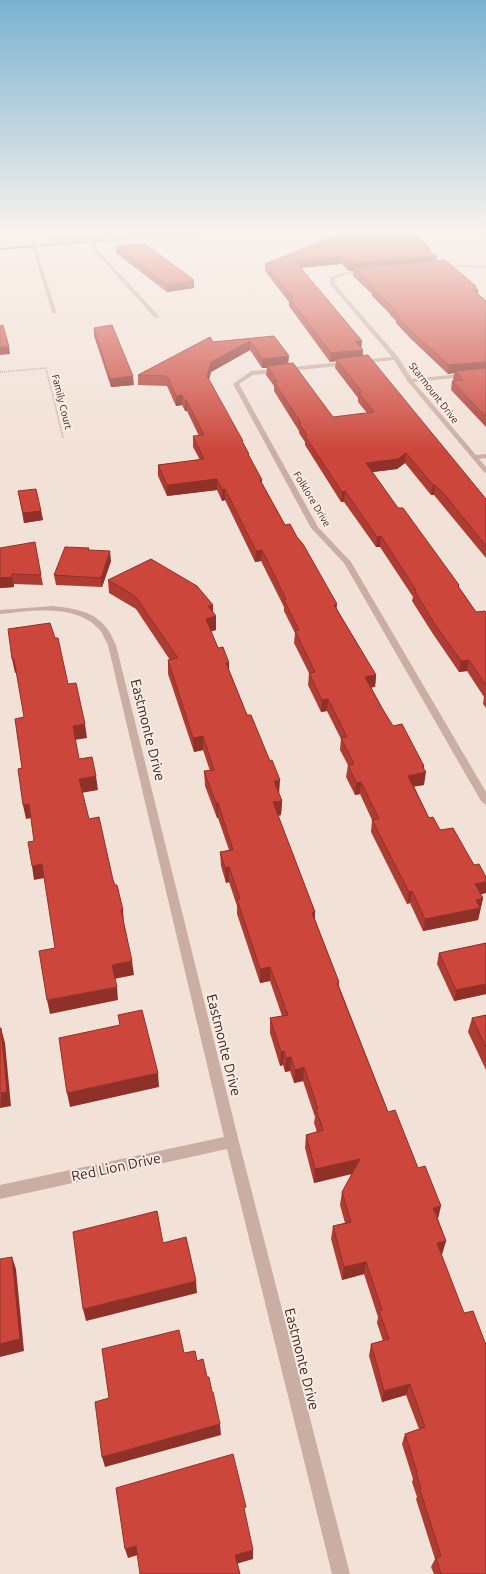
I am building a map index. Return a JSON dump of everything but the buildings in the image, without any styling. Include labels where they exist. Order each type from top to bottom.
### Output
[{"type":"street","points":[[52,304],[55,313]]},
{"type":"street","points":[[146,304],[157,317]]},
{"type":"street","name":"Starmount Drive","points":[[350,304],[396,358],[410,381],[486,471]]},
{"type":"street","name":"Folklore Drive","points":[[396,358],[251,373],[236,384],[315,528],[347,562],[486,802]]},
{"type":"street","points":[[410,381],[486,373]]},
{"type":"street","points":[[474,457],[486,456]]},
{"type":"street","name":"Eastmonte Drive","points":[[0,612],[30,608],[62,610],[84,616],[102,627],[112,645],[232,1142],[341,1574]]},
{"type":"street","name":"Red Lion Drive","points":[[0,1192],[232,1142]]},
{"type":"path","name":"Family Court","points":[[0,372],[46,368],[63,438]]}]
